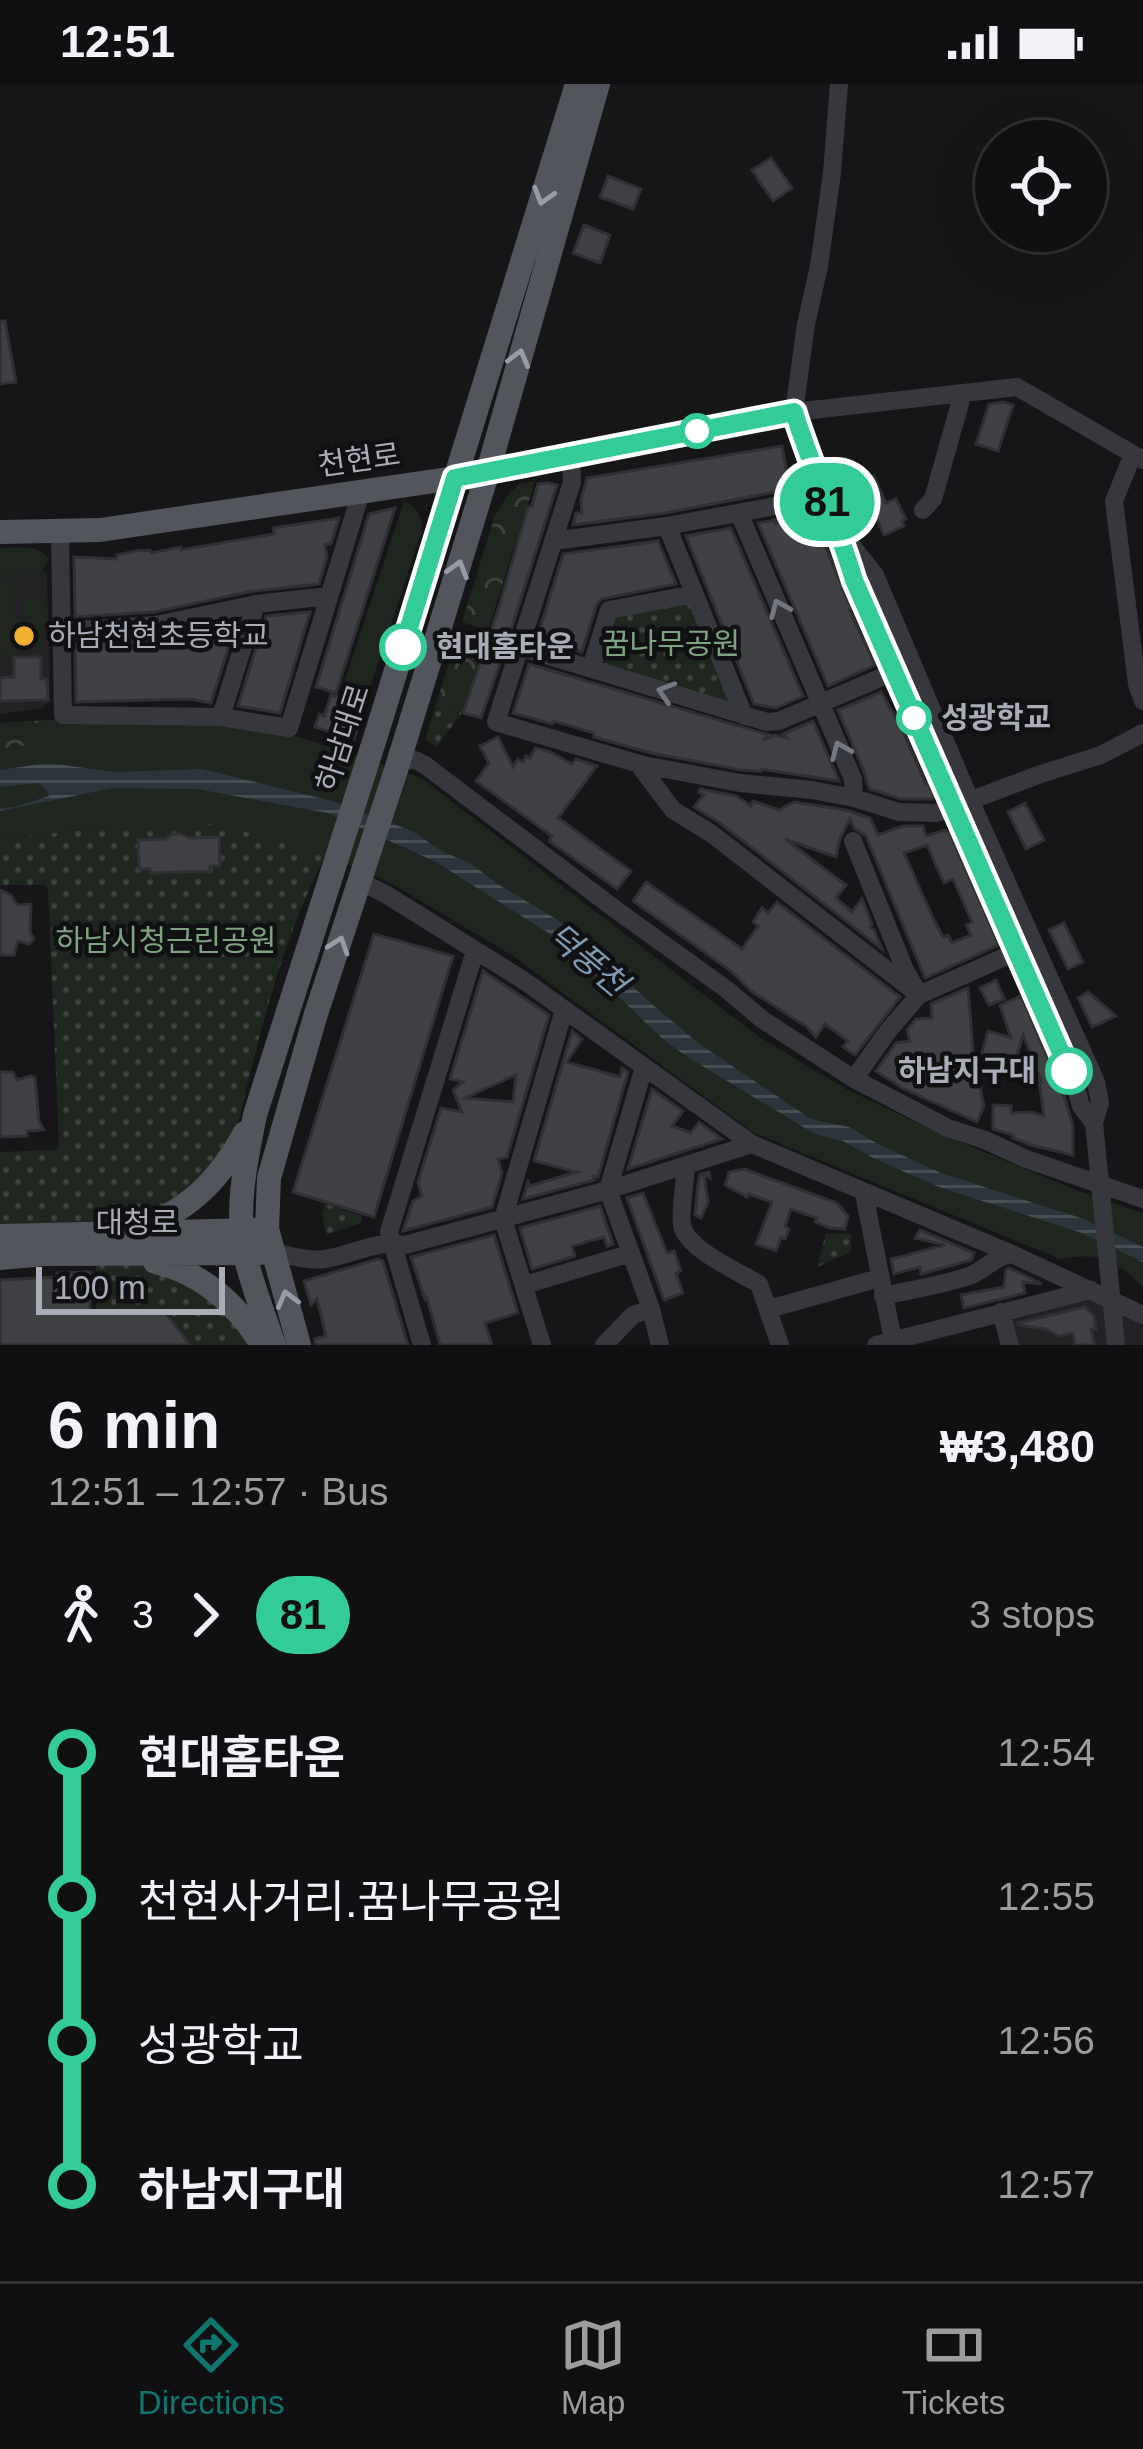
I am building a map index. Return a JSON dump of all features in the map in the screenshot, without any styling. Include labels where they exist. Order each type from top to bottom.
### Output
[{"type":"main road","name":"하남대로","points":[[274,1345],[243,1185],[255,1115],[577,84]]},
{"type":"main road","name":"하남대로","points":[[299,1345],[257,1241],[269,1178],[315,1017],[488,471],[598,84]]},
{"type":"main road","name":"천현로","points":[[0,532],[100,530],[455,478],[794,412]]},
{"type":"main road","points":[[111,1244],[202,1194],[235,1152],[255,1115]]},
{"type":"main road","points":[[248,1151],[250,1183],[259,1186],[269,1178]]},
{"type":"main road","name":"대청로","points":[[0,1236],[111,1244],[257,1241]]},
{"type":"main road","points":[[111,1244],[196,1277],[235,1309],[262,1345]]},
{"type":"main road","name":"대청로","points":[[0,1258],[111,1244]]},
{"type":"street","points":[[839,84],[822,243],[794,412],[854,580],[894,672],[962,803],[1036,972],[1096,1082],[1100,1103],[1094,1124],[1116,1345]]},
{"type":"street","points":[[794,412],[1017,387],[1138,457],[1114,501],[1143,701]]},
{"type":"street","points":[[923,510],[933,499],[963,393]]},
{"type":"street","points":[[571,455],[572,482],[496,722],[643,765],[740,783],[812,790],[898,812],[937,813],[1101,754],[1143,733]]},
{"type":"street","points":[[60,532],[63,715],[221,717],[290,728],[362,489]]},
{"type":"street","points":[[553,542],[824,497]]},
{"type":"street","points":[[739,513],[853,779],[854,798]]},
{"type":"street","points":[[667,526],[744,716]]},
{"type":"street","points":[[839,529],[874,575],[1016,952],[1036,972]]},
{"type":"street","points":[[591,668],[609,610],[694,594]]},
{"type":"street","points":[[62,632],[156,625],[256,604],[329,596]]},
{"type":"street","points":[[221,717],[256,604]]},
{"type":"street","points":[[519,647],[767,722],[894,672]]},
{"type":"street","points":[[398,765],[415,760],[425,765],[763,1020],[854,1079],[948,1128],[1101,1189],[1143,1198]]},
{"type":"street","points":[[643,765],[642,770],[673,810],[731,848],[919,995]]},
{"type":"street","points":[[853,841],[919,995]]},
{"type":"street","points":[[362,878],[526,982],[752,1144],[1143,1315]]},
{"type":"street","points":[[422,1345],[389,1232],[475,951]]},
{"type":"street","points":[[854,1079],[919,995],[1016,952]]},
{"type":"street","points":[[542,1345],[503,1219],[564,1010]]},
{"type":"street","points":[[644,1067],[608,1190],[660,1345]]},
{"type":"street","points":[[257,1241],[308,1260],[390,1242],[405,1245],[608,1190],[752,1144]]},
{"type":"street","points":[[686,1166],[682,1227],[691,1242],[759,1284],[780,1345]]},
{"type":"street","points":[[864,1194],[887,1343],[1091,1290]]},
{"type":"street","points":[[525,1285],[631,1253]]},
{"type":"street","points":[[769,1309],[881,1287],[966,1277],[999,1256],[1012,1254]]},
{"type":"street","points":[[604,1345],[633,1315],[651,1309]]},
{"type":"street","points":[[1000,1312],[1010,1345]]},
{"type":"shaded area","name":"하남천현초등학교","points":[[47,571],[50,700],[42,708],[0,714],[0,572]]},
{"type":"shaded area","points":[[1111,1294],[1143,1312],[1143,1345],[1007,1345],[1009,1321]]},
{"type":"green space","points":[[535,481],[488,630],[462,622],[495,515],[519,484]]},
{"type":"green space","points":[[404,501],[419,514],[421,533],[369,691],[343,686]]},
{"type":"green space","points":[[0,548],[33,548],[49,559],[41,573],[0,574]]},
{"type":"green space","points":[[14,579],[16,654],[0,654],[0,580]]},
{"type":"green space","points":[[22,600],[43,600],[44,650],[23,650]]},
{"type":"green space","name":"꿈나무공원","points":[[688,603],[697,608],[736,699],[730,706],[606,667],[602,659],[614,621],[621,615]]},
{"type":"green space","points":[[459,633],[485,641],[462,713],[437,701]]},
{"type":"green space","points":[[437,701],[462,713],[436,747],[425,739]]},
{"type":"green space","points":[[48,720],[49,737],[43,744],[0,748],[0,723]]},
{"type":"green space","points":[[224,721],[287,733],[420,777],[758,1036],[848,1090],[943,1135],[1143,1213],[1143,1287],[1106,1260],[1060,1259],[754,1133],[510,954],[389,882],[326,855],[109,826],[0,840],[0,723]]},
{"type":"green space","name":"하남시청근린공원","points":[[218,824],[326,855],[281,962],[232,1149],[221,1165],[140,1225],[0,1228],[0,1152],[56,1150],[59,1146],[48,889],[44,885],[0,885],[0,840],[109,826]]},
{"type":"green space","points":[[325,1204],[362,1216],[361,1223],[326,1235]]},
{"type":"green space","points":[[826,1233],[851,1234],[851,1252],[817,1267]]},
{"type":"green space","points":[[96,1265],[150,1267],[189,1278],[253,1345],[191,1345],[166,1311],[157,1309],[96,1312]]},
{"type":"water","name":"덕풍천","points":[[48,763],[114,772],[203,769],[332,801],[412,831],[566,925],[698,1043],[811,1119],[849,1127],[941,1173],[1084,1219],[1143,1247],[1143,1262],[1082,1233],[939,1187],[843,1141],[815,1134],[665,1041],[558,939],[436,862],[328,813],[197,789],[113,788],[0,811],[49,796],[39,783],[0,787],[0,770]]},
{"type":"building","points":[[771,158],[792,188],[773,201],[752,170]]},
{"type":"building","points":[[608,176],[641,189],[633,209],[600,197]]},
{"type":"building","points":[[584,225],[610,235],[600,263],[573,253]]},
{"type":"building","points":[[0,321],[5,321],[16,382],[0,384]]},
{"type":"building","points":[[989,404],[1013,405],[998,451],[976,444]]},
{"type":"building","points":[[782,446],[796,488],[573,525],[576,513],[582,513],[587,478]]},
{"type":"building","points":[[874,476],[886,503],[896,499],[906,519],[904,526],[884,535],[872,508],[863,513],[851,486]]},
{"type":"building","points":[[538,484],[557,485],[510,633],[500,640],[505,649],[481,718],[463,713],[528,507]]},
{"type":"building","points":[[395,508],[336,693],[316,687],[369,514]]},
{"type":"building","points":[[807,514],[875,665],[828,686],[758,523]]},
{"type":"building","points":[[339,518],[331,544],[325,545],[327,556],[319,584],[253,591],[154,612],[75,617],[74,557],[117,559],[117,555],[136,551],[181,550]]},
{"type":"building","points":[[731,528],[803,696],[776,708],[754,704],[686,536]]},
{"type":"building","points":[[658,541],[676,584],[601,599],[582,652],[537,638],[563,554]]},
{"type":"building","points":[[310,612],[280,713],[238,706],[266,616]]},
{"type":"building","points":[[236,623],[211,703],[190,699],[76,702],[75,644],[158,638]]},
{"type":"building","points":[[14,657],[41,657],[48,700],[0,701],[0,678],[14,677]]},
{"type":"building","points":[[529,664],[769,735],[763,740],[775,735],[787,738],[783,734],[813,721],[839,781],[651,753],[513,713]]},
{"type":"building","points":[[881,692],[932,799],[901,799],[870,789],[867,783],[838,710]]},
{"type":"building","points":[[331,695],[365,705],[354,739],[315,727]]},
{"type":"building","points":[[498,737],[513,767],[518,759],[530,758],[535,748],[572,764],[576,759],[597,766],[558,818],[631,871],[617,889],[476,781],[489,763],[480,746]]},
{"type":"building","points":[[699,792],[736,796],[751,806],[753,801],[779,810],[794,802],[846,810],[870,818],[878,835],[903,826],[923,826],[926,836],[949,832],[999,945],[925,978],[866,836],[850,819],[836,857],[785,839],[846,885],[836,898],[852,912],[862,899],[882,949],[694,807],[704,795]],"holes":[[[927,845],[944,883],[953,879],[972,922],[966,925],[971,935],[952,943],[948,935],[943,937],[904,853]]]},
{"type":"building","points":[[1025,803],[1044,840],[1026,849],[1008,812]]},
{"type":"building","points":[[172,834],[219,837],[220,866],[210,866],[210,871],[151,873],[139,869],[138,840],[166,839]]},
{"type":"building","points":[[646,882],[742,949],[758,926],[753,922],[762,908],[768,913],[777,902],[900,997],[855,1055],[843,1047],[848,1041],[825,1024],[816,1037],[633,901]]},
{"type":"building","points":[[0,890],[17,905],[31,904],[34,939],[29,944],[18,941],[14,955],[0,955]]},
{"type":"building","points":[[1064,923],[1083,962],[1068,969],[1049,930]]},
{"type":"building","points":[[374,934],[453,956],[374,1217],[293,1192]]},
{"type":"building","points":[[483,971],[549,1015],[507,1157],[498,1159],[502,1173],[492,1207],[403,1231],[413,1201],[422,1196],[418,1182],[441,1108],[462,1112],[453,1090],[463,1082],[450,1079]],"holes":[[[516,1075],[513,1102],[465,1098]]]},
{"type":"building","points":[[996,980],[1004,999],[989,1005],[980,988]]},
{"type":"building","points":[[968,988],[975,1077],[977,1072],[984,1106],[977,1122],[876,1071],[896,1043],[910,1041],[907,1030],[916,1019],[932,1018],[931,1004]]},
{"type":"building","points":[[1088,992],[1116,1016],[1092,1027],[1078,998]]},
{"type":"building","points":[[1021,996],[1063,1093],[1073,1126],[1073,1155],[993,1129],[993,1105],[1011,1106],[1011,1113],[1044,1116],[1041,1081],[1023,1035],[1013,1070],[980,1060],[988,1031],[1011,1038],[1000,1005]]},
{"type":"building","points":[[572,1031],[582,1039],[567,1062],[620,1077],[622,1068],[628,1072],[598,1177],[523,1199],[528,1182],[530,1186],[577,1172],[534,1161]]},
{"type":"building","points":[[0,1072],[13,1072],[17,1080],[35,1077],[44,1130],[0,1137]]},
{"type":"building","points":[[652,1089],[683,1111],[672,1126],[691,1133],[699,1122],[722,1139],[628,1169]]},
{"type":"building","points":[[744,1169],[837,1203],[848,1216],[845,1229],[830,1228],[791,1209],[785,1226],[789,1229],[776,1251],[756,1244],[772,1202],[747,1197],[725,1185],[729,1172]]},
{"type":"building","points":[[709,1172],[710,1178],[704,1175],[708,1202],[701,1218],[695,1215],[698,1184],[700,1175]]},
{"type":"building","points":[[643,1193],[667,1253],[674,1251],[681,1271],[676,1273],[683,1293],[664,1300],[627,1198]]},
{"type":"building","points":[[600,1206],[613,1244],[607,1246],[604,1237],[572,1246],[575,1256],[532,1269],[520,1228]]},
{"type":"building","points":[[920,1230],[974,1253],[971,1260],[921,1274],[920,1267],[894,1274],[891,1259],[945,1245],[915,1238]]},
{"type":"building","points":[[494,1235],[518,1313],[485,1323],[492,1345],[440,1345],[411,1257]]},
{"type":"building","points":[[383,1261],[408,1345],[315,1345],[315,1339],[326,1336],[317,1299],[311,1305],[304,1281]]},
{"type":"building","points":[[1009,1268],[1042,1284],[1023,1282],[1025,1293],[964,1308],[961,1295],[1004,1287]]},
{"type":"building","points":[[90,1272],[90,1313],[165,1312],[190,1345],[0,1345],[0,1280]]},
{"type":"building","points":[[1085,1307],[1094,1316],[1095,1345],[1075,1345],[1073,1333],[1059,1336],[1018,1323]]},
{"type":"bus line","name":"81","points":[[403,647],[455,478],[794,412],[854,580],[1069,1071]]},
{"type":"place","name":"하남천현초등학교","points":[[24,636]]},
{"type":"place","name":"현대홈타운","points":[[403,647]]},
{"type":"place","name":"성광학교","points":[[914,718]]},
{"type":"place","name":"하남지구대","points":[[1069,1071]]}]
